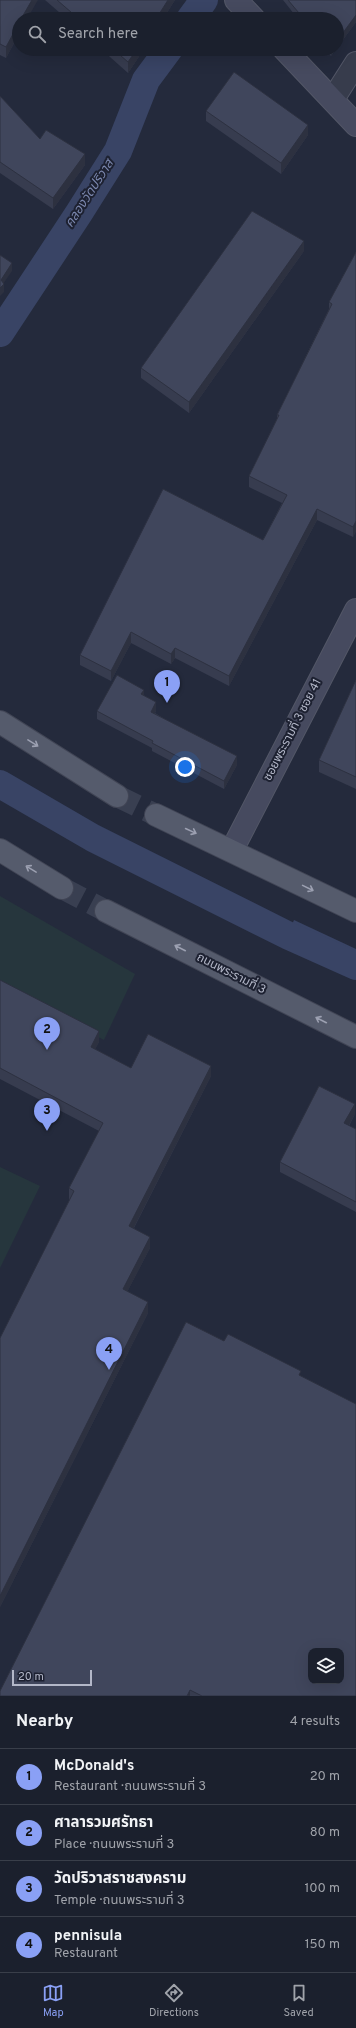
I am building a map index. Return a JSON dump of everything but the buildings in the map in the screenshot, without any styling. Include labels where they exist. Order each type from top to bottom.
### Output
[{"type":"main road","points":[[0,722],[117,796]]},
{"type":"main road","points":[[156,814],[356,911]]},
{"type":"main road","points":[[0,850],[62,888]]},
{"type":"main road","name":"ถนนพระรามที่ 3","points":[[106,910],[356,1037]]},
{"type":"street","points":[[236,0],[247,12]]},
{"type":"street","points":[[291,56],[356,125]]},
{"type":"street","points":[[333,99],[356,63]]},
{"type":"street","name":"ซอยพระรามที่ 3 ซอย 41","points":[[232,850],[356,610]]},
{"type":"shaded area","points":[[0,896],[135,974],[104,1040],[0,986]]},
{"type":"shaded area","points":[[0,1167],[40,1186],[0,1268]]},
{"type":"water","points":[[294,920],[356,949],[356,969],[286,938]]},
{"type":"waterway","name":"คลองวัดปริวาส","points":[[195,12],[204,0]]},
{"type":"waterway","name":"คลองวัดปริวาส","points":[[0,333],[118,151],[146,80],[164,56]]},
{"type":"waterway","points":[[0,784],[93,838],[289,936],[356,966]]},
{"type":"tunnel","points":[[117,796],[156,815]]},
{"type":"tunnel","points":[[62,888],[106,911]]},
{"type":"place","name":"McDonald's","points":[[167,703]]},
{"type":"place","name":"ศาลารวมศรัทธา","points":[[47,1050]]},
{"type":"place","name":"วัดปริวาสราชสงคราม","points":[[47,1131]]},
{"type":"place","name":"pennisula","points":[[109,1370]]}]
